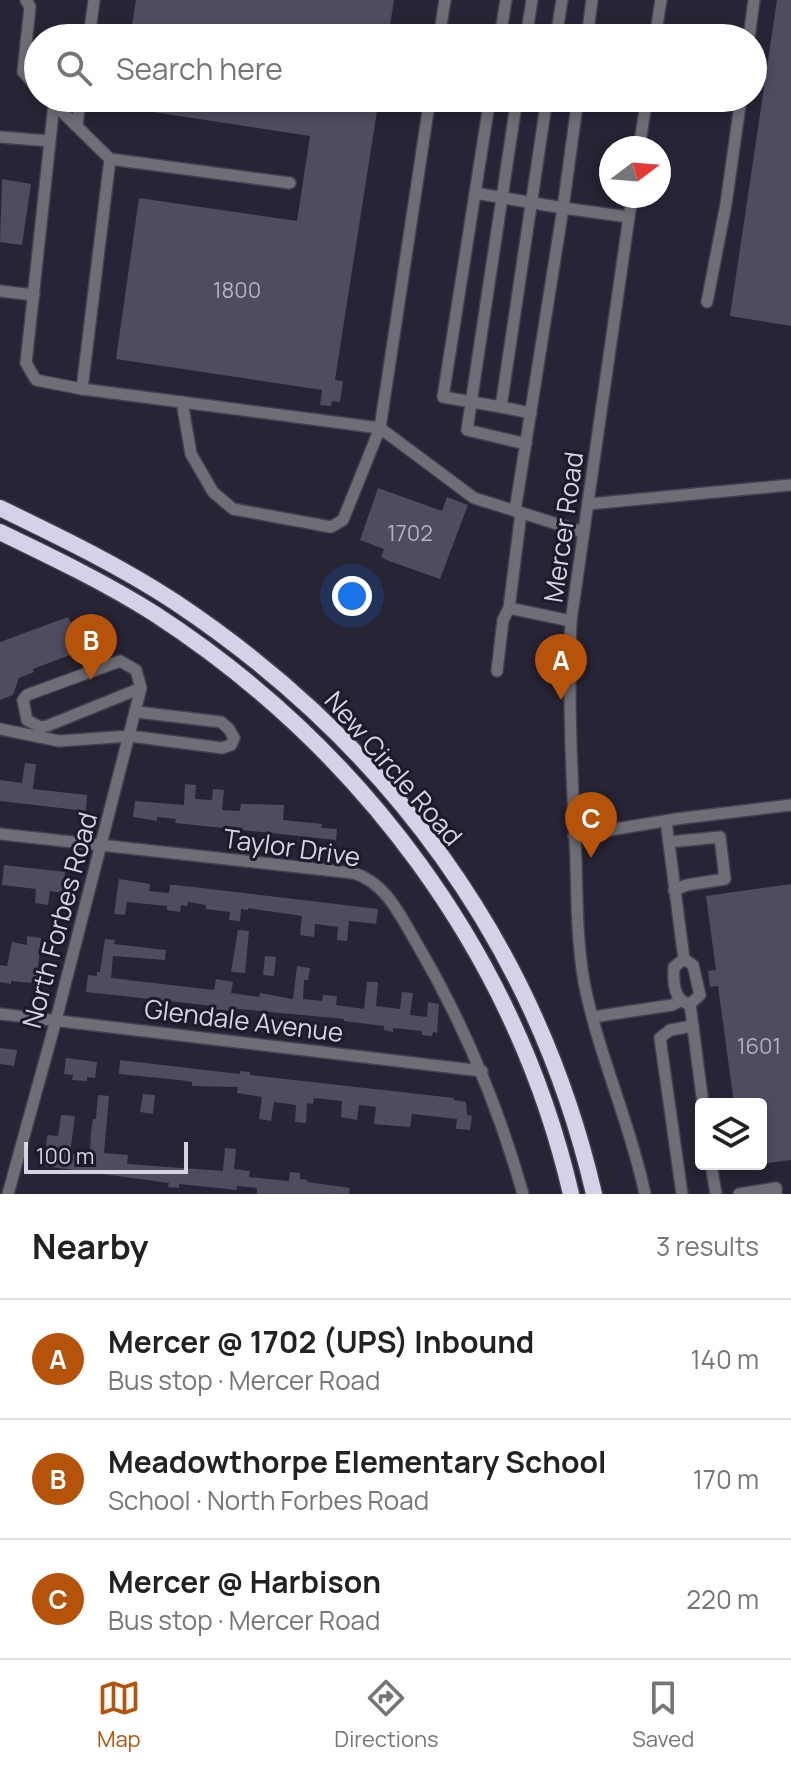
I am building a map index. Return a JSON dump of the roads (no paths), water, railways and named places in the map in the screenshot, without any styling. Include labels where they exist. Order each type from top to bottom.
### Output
[{"type":"highway","name":"New Circle Road","points":[[0,508],[93,554],[208,625],[306,702],[388,788],[433,844],[483,917],[511,968],[538,1023],[561,1082],[594,1194]]},
{"type":"highway","name":"New Circle Road","points":[[0,532],[142,607],[202,647],[246,679],[286,714],[331,756],[367,796],[433,881],[502,999],[550,1117],[571,1194]]},
{"type":"street","points":[[26,0],[30,7],[28,24]]},
{"type":"street","points":[[91,24],[94,0]]},
{"type":"street","points":[[441,24],[445,0]]},
{"type":"street","points":[[502,24],[506,0]]},
{"type":"street","points":[[528,24],[532,0]]},
{"type":"street","points":[[558,24],[562,0]]},
{"type":"street","points":[[589,24],[592,0]]},
{"type":"street","points":[[657,24],[661,0]]},
{"type":"street","points":[[751,24],[754,0]]},
{"type":"street","points":[[51,112],[26,363],[36,380],[82,389],[380,428],[474,498],[583,532]]},
{"type":"street","points":[[62,112],[110,159],[290,183]]},
{"type":"street","points":[[77,126],[78,112]]},
{"type":"street","points":[[182,402],[191,454],[213,492],[233,509],[331,527],[343,520],[380,428],[428,112]]},
{"type":"street","points":[[488,112],[443,397],[531,413]]},
{"type":"street","points":[[515,112],[467,430],[526,444]]},
{"type":"street","points":[[501,407],[545,112]]},
{"type":"street","points":[[497,671],[503,620],[509,608],[526,444],[576,112]]},
{"type":"street","points":[[641,136],[645,112]]},
{"type":"street","points":[[707,302],[726,204],[739,112]]},
{"type":"street","points":[[0,137],[50,141]]},
{"type":"street","points":[[82,389],[110,159]]},
{"type":"street","points":[[475,193],[629,217]]},
{"type":"street","name":"Mercer Road","points":[[630,208],[571,621],[569,687],[574,836],[584,980],[645,1194]]},
{"type":"street","points":[[0,291],[34,295]]},
{"type":"street","points":[[588,504],[791,485]]},
{"type":"street","points":[[509,608],[571,621]]},
{"type":"street","points":[[120,661],[136,670],[141,688],[47,726],[32,724],[24,713],[23,700],[27,695],[111,662],[120,661]]},
{"type":"street","name":"North Forbes Road","points":[[8,1194],[141,688]]},
{"type":"street","points":[[0,729],[59,741],[130,736],[222,748],[231,745],[234,738],[221,722],[137,712]]},
{"type":"street","points":[[574,836],[791,805]]},
{"type":"street","points":[[593,1017],[672,1005],[700,995],[693,965],[684,959],[666,821]]},
{"type":"street","name":"Taylor Drive","points":[[0,834],[363,876],[377,884],[445,991],[482,1071],[509,1142],[523,1194]]},
{"type":"street","points":[[669,842],[720,837],[725,879],[674,890]]},
{"type":"street","points":[[684,959],[678,961],[673,970],[693,1026],[702,1098]]},
{"type":"street","name":"Glendale Avenue","points":[[0,1014],[482,1071]]},
{"type":"street","points":[[682,1194],[660,1038],[670,1030],[693,1026]]},
{"type":"street","points":[[712,1170],[716,1194]]},
{"type":"street","points":[[739,1194],[776,1188],[776,1194]]},
{"type":"place","name":"Meadowthorpe Elementary School","points":[[91,680]]},
{"type":"place","name":"Mercer @ 1702 (UPS) Inbound","points":[[561,700]]},
{"type":"place","name":"Mercer @ Harbison","points":[[591,858]]}]
